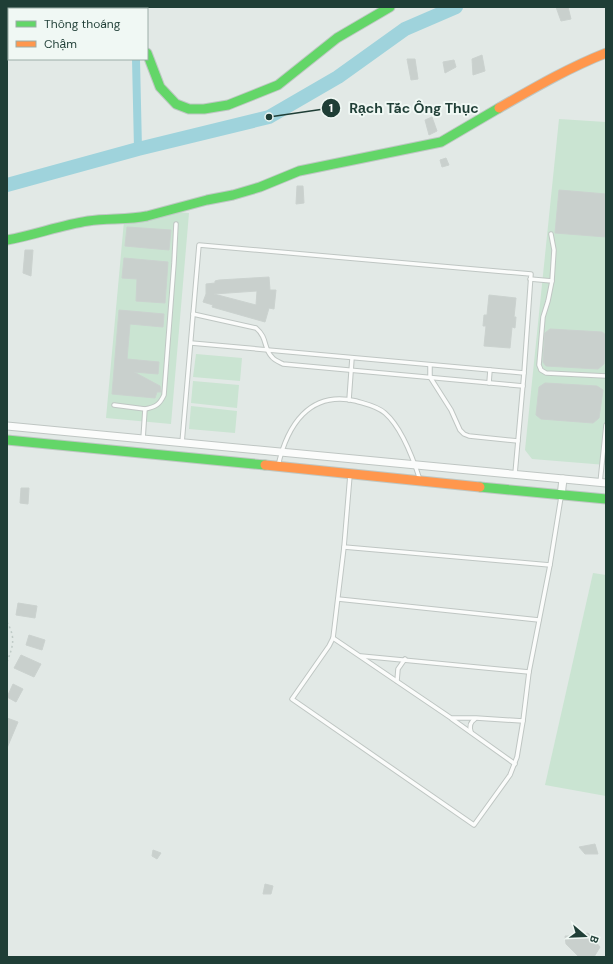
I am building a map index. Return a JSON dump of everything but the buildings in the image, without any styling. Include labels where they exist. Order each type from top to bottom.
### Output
[{"type":"street","points":[[112,7],[125,8]]},
{"type":"street","points":[[148,56],[160,87],[176,104],[189,109],[204,109],[228,105],[278,85],[337,38],[390,7]]},
{"type":"street","points":[[7,240],[87,221],[137,218],[176,210],[207,200],[233,195],[260,187],[299,171],[441,142],[543,82],[606,53]]},
{"type":"street","points":[[7,426],[603,483]]},
{"type":"street","points":[[141,453],[143,439]]},
{"type":"street","points":[[7,440],[278,466],[561,496],[606,499]]},
{"type":"street","points":[[350,474],[352,459]]},
{"type":"street","points":[[561,496],[563,479]]},
{"type":"lane","points":[[114,404],[145,408],[156,406],[161,402],[164,394],[176,224]]},
{"type":"lane","points":[[551,234],[554,250],[552,281],[543,317],[539,365],[541,370],[546,372],[606,376]]},
{"type":"lane","points":[[182,443],[199,245],[530,274],[524,373],[515,474]]},
{"type":"lane","points":[[530,279],[552,281]]},
{"type":"lane","points":[[193,314],[256,328],[261,332],[264,338],[266,350],[272,358],[283,364],[523,386]]},
{"type":"lane","points":[[190,343],[524,373]]},
{"type":"lane","points":[[349,400],[352,358]]},
{"type":"lane","points":[[430,365],[430,377],[451,410],[460,430],[464,434],[469,436],[518,441]]},
{"type":"lane","points":[[489,383],[490,370]]},
{"type":"lane","points":[[278,466],[286,438],[296,421],[308,409],[327,401],[349,400],[369,404],[384,413],[400,431],[416,465],[420,481]]},
{"type":"lane","points":[[143,439],[145,408]]},
{"type":"lane","points":[[603,483],[606,425]]},
{"type":"lane","points":[[350,474],[344,546],[333,638],[292,699],[474,825],[506,782],[515,764],[520,742],[529,672],[550,565],[561,496]]},
{"type":"lane","points":[[344,546],[550,565]]},
{"type":"lane","points":[[338,599],[539,620]]},
{"type":"lane","points":[[333,638],[451,718],[515,764]]},
{"type":"lane","points":[[360,656],[405,659],[529,672]]},
{"type":"lane","points":[[397,681],[398,669],[405,659]]},
{"type":"lane","points":[[451,718],[523,721]]},
{"type":"lane","points":[[471,732],[470,724],[476,718]]},
{"type":"path","points":[[7,622],[13,634],[12,645],[7,662]]},
{"type":"green space","points":[[559,119],[606,122],[606,465],[532,459],[525,450]]},
{"type":"green space","points":[[176,212],[189,213],[171,424],[106,418],[124,221]]},
{"type":"green space","points":[[196,354],[242,358],[240,381],[193,377]]},
{"type":"green space","points":[[193,381],[239,385],[237,408],[191,403]]},
{"type":"green space","points":[[191,406],[237,411],[235,433],[189,429]]},
{"type":"green space","points":[[593,573],[606,575],[606,796],[545,785]]},
{"type":"waterway","points":[[7,185],[138,149],[269,117],[338,77],[405,29],[456,7]]},
{"type":"waterway","points":[[136,60],[138,149]]},
{"type":"traffic: fast","points":[[148,56],[160,87],[176,104],[189,109],[204,109],[228,105],[278,85],[337,38],[390,7]]},
{"type":"traffic: fast","points":[[7,240],[88,221],[147,216],[207,200],[233,195],[260,187],[299,171],[441,142],[499,108]]},
{"type":"traffic: fast","points":[[7,440],[265,465]]},
{"type":"traffic: fast","points":[[480,487],[606,499]]},
{"type":"traffic: slow","points":[[499,108],[565,72],[606,53]]},
{"type":"traffic: slow","points":[[265,465],[480,487]]},
{"type":"place","name":"Rạch Tắc Ông Thục","points":[[269,117]]}]
